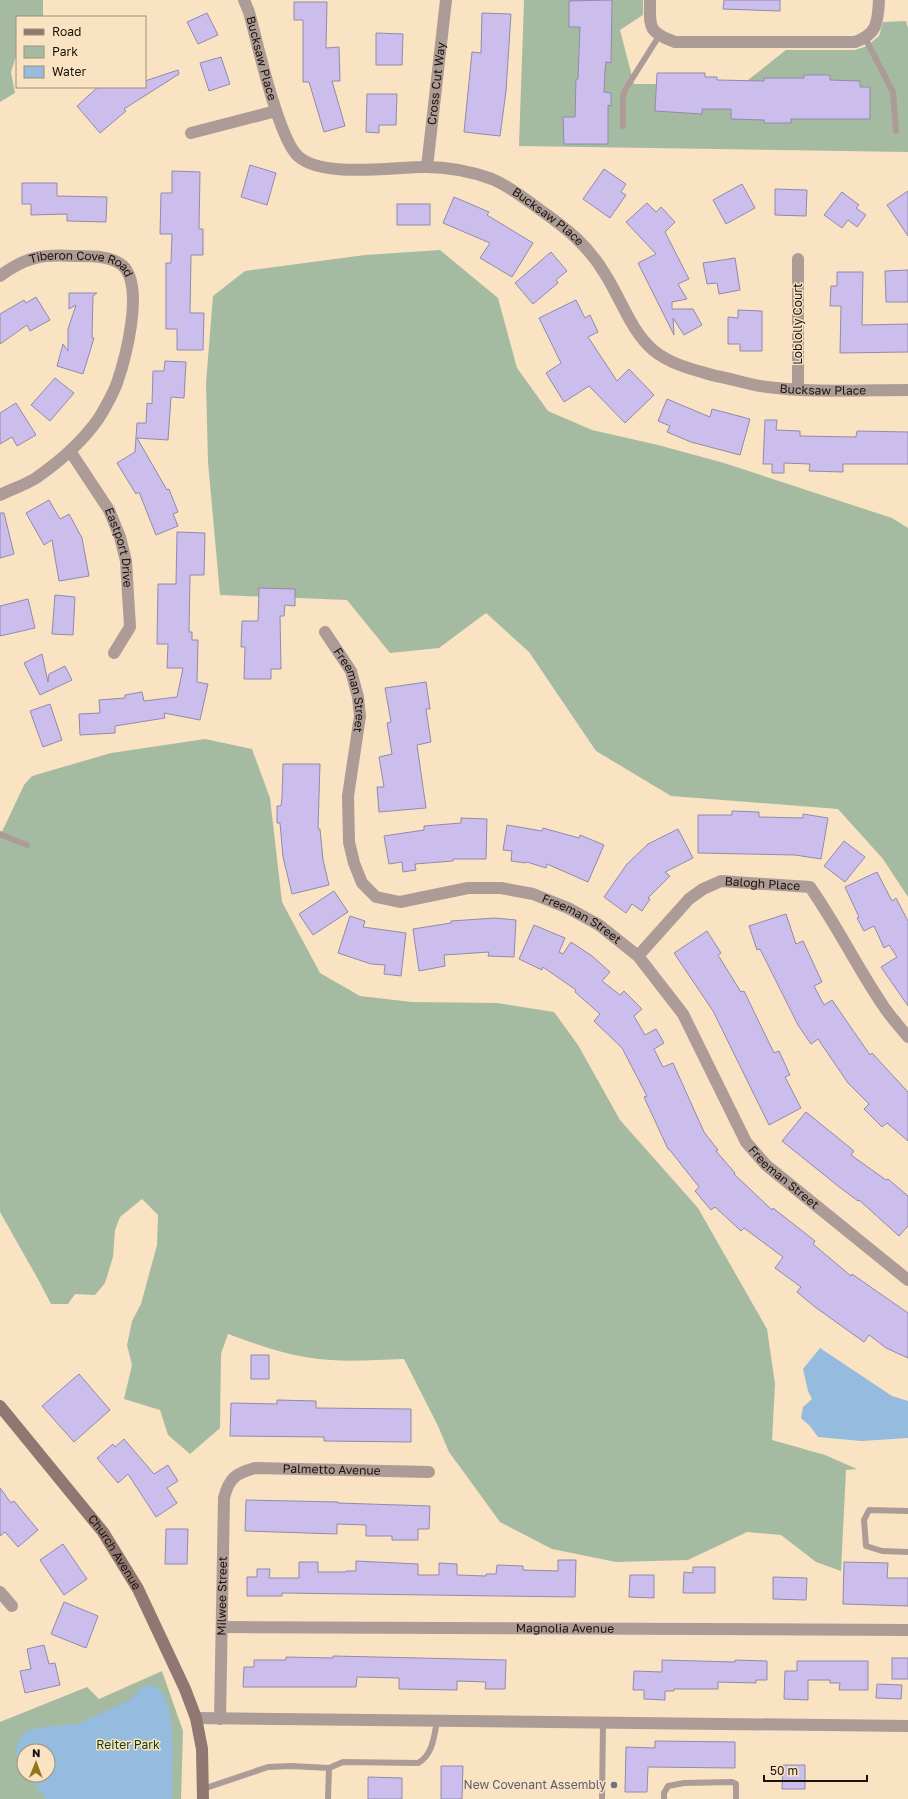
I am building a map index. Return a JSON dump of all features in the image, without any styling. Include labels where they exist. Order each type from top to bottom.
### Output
[{"type":"street","name":"Bucksaw Place","points":[[244,0],[249,12],[276,111],[288,142],[297,156],[311,165],[332,170],[427,167],[467,170],[494,180],[522,196],[570,231],[586,248],[605,273],[638,332],[653,350],[672,362],[692,370],[766,387],[798,389],[908,390]]},
{"type":"street","name":"Cross Cut Way","points":[[427,167],[446,0]]},
{"type":"street","points":[[650,0],[650,24],[659,36],[675,42],[855,42],[865,38],[874,31],[879,10],[879,0]]},
{"type":"street","points":[[191,133],[276,111]]},
{"type":"street","name":"Tiberon Cove Road","points":[[0,276],[14,265],[30,258],[54,255],[97,257],[113,261],[124,268],[132,282],[134,302],[117,383],[99,418],[70,451],[35,478],[0,495]]},
{"type":"street","name":"Loblolly Court","points":[[798,258],[798,389]]},
{"type":"street","name":"Eastport Drive","points":[[70,451],[109,510],[120,537],[126,561],[130,627],[114,653]]},
{"type":"street","name":"Freeman Street","points":[[325,632],[351,671],[358,697],[360,716],[348,796],[349,842],[354,863],[362,883],[376,897],[400,902],[468,888],[501,888],[533,894],[568,908],[599,925],[638,956],[683,1014],[746,1142],[766,1165],[908,1280]]},
{"type":"street","name":"Balogh Place","points":[[638,956],[689,899],[703,889],[721,881],[810,887],[831,917],[849,951],[882,1005],[908,1037]]},
{"type":"street","name":"Church Avenue","points":[[0,1406],[103,1532],[138,1589],[185,1689],[196,1718]]},
{"type":"street","name":"Palmetto Avenue","points":[[235,1476],[255,1468],[429,1472]]},
{"type":"street","name":"Milwee Street","points":[[220,1719],[223,1627],[224,1498],[227,1485],[235,1476]]},
{"type":"street","points":[[0,1592],[12,1606]]},
{"type":"street","name":"Magnolia Avenue","points":[[223,1627],[908,1630]]},
{"type":"street","points":[[203,1794],[202,1749],[196,1718],[908,1726]]},
{"type":"lane","points":[[623,126],[623,96],[625,90],[659,36]]},
{"type":"lane","points":[[865,38],[893,92],[896,131]]},
{"type":"lane","points":[[0,834],[27,846]]},
{"type":"lane","points":[[908,1511],[868,1510],[864,1520],[866,1546],[882,1552],[908,1552]]},
{"type":"lane","points":[[203,1794],[268,1767],[290,1766],[330,1768],[343,1762],[418,1763],[425,1760],[430,1751],[437,1721]]},
{"type":"lane","points":[[602,1799],[603,1723]]},
{"type":"lane","points":[[328,1799],[330,1768]]},
{"type":"lane","points":[[664,1799],[664,1793],[668,1786],[722,1782],[732,1782],[736,1784],[736,1799]]},
{"type":"green space","points":[[0,0],[43,0],[43,16],[16,16],[16,56],[11,72],[15,93],[0,102]]},
{"type":"green space","points":[[524,0],[643,0],[643,15],[620,30],[634,84],[743,84],[786,50],[855,50],[867,46],[879,36],[883,22],[906,21],[908,28],[908,152],[519,146]]},
{"type":"green space","points":[[440,250],[498,298],[517,368],[548,411],[592,430],[658,445],[724,463],[892,518],[908,528],[908,897],[883,859],[838,809],[671,796],[596,751],[529,652],[486,613],[439,648],[390,653],[347,600],[220,595],[208,462],[206,383],[213,296],[245,271],[365,255]]},
{"type":"green space","points":[[205,739],[252,749],[270,798],[282,902],[320,973],[360,996],[412,1002],[497,1003],[554,1012],[578,1045],[620,1120],[698,1208],[767,1329],[775,1384],[772,1440],[825,1455],[857,1469],[846,1470],[841,1571],[816,1562],[781,1535],[747,1532],[688,1560],[616,1562],[552,1549],[500,1522],[449,1452],[438,1426],[404,1359],[354,1361],[317,1359],[276,1350],[228,1334],[221,1354],[220,1428],[190,1454],[168,1435],[160,1410],[124,1399],[132,1365],[127,1345],[132,1321],[141,1304],[157,1245],[158,1215],[142,1199],[120,1217],[115,1230],[113,1257],[105,1283],[95,1295],[75,1294],[68,1304],[51,1304],[0,1212],[0,836],[24,785],[32,776],[111,753]]},
{"type":"green space","name":"Reiter Park","points":[[162,1671],[183,1731],[181,1799],[0,1799],[0,1722],[87,1687],[99,1699]]},
{"type":"water","points":[[820,1348],[892,1396],[908,1401],[908,1438],[861,1441],[818,1437],[810,1426],[801,1418],[803,1407],[812,1399],[808,1391],[803,1369]]},
{"type":"water","name":"Reiter Park","points":[[155,1685],[165,1697],[168,1708],[171,1720],[173,1747],[172,1799],[46,1799],[34,1783],[56,1783],[56,1743],[18,1743],[20,1738],[27,1731],[44,1727],[78,1724],[130,1700],[142,1687]]},
{"type":"building","points":[[612,0],[611,63],[606,62],[604,92],[611,93],[611,106],[608,105],[608,144],[564,144],[563,117],[575,117],[580,27],[569,27],[569,1]]},
{"type":"building","points":[[724,0],[780,0],[780,11],[723,9]]},
{"type":"building","points":[[294,2],[327,2],[326,48],[339,47],[340,81],[332,81],[345,126],[324,132],[309,82],[303,82],[303,20],[294,20]]},
{"type":"building","points":[[207,13],[218,35],[198,44],[187,22]]},
{"type":"building","points":[[482,13],[511,14],[506,91],[500,136],[464,132],[472,52],[481,53]]},
{"type":"building","points":[[376,33],[403,34],[402,65],[376,65]]},
{"type":"building","points":[[221,57],[230,84],[209,91],[200,63]]},
{"type":"building","points":[[178,70],[179,74],[124,109],[126,111],[100,133],[77,106],[97,88],[146,88],[146,81]]},
{"type":"building","points":[[657,73],[705,73],[705,77],[717,77],[717,80],[764,81],[764,78],[804,78],[804,75],[830,75],[830,80],[860,81],[860,87],[870,87],[870,119],[791,119],[791,123],[764,123],[764,120],[731,119],[731,109],[702,109],[702,114],[655,111]]},
{"type":"building","points":[[367,94],[397,94],[396,125],[379,125],[379,133],[366,132]]},
{"type":"building","points":[[250,165],[276,173],[267,205],[241,197]]},
{"type":"building","points":[[604,169],[626,184],[621,192],[626,195],[610,218],[583,199]]},
{"type":"building","points":[[172,171],[200,172],[199,229],[203,229],[203,255],[191,255],[190,313],[204,313],[203,350],[177,350],[177,329],[166,329],[166,263],[171,263],[172,234],[160,234],[161,193],[172,193]]},
{"type":"building","points":[[22,183],[57,183],[57,196],[107,197],[106,222],[67,221],[67,214],[31,215],[31,204],[22,204]]},
{"type":"building","points":[[742,184],[755,208],[726,224],[713,200]]},
{"type":"building","points":[[775,189],[807,190],[806,216],[775,215]]},
{"type":"building","points":[[908,191],[908,236],[887,205]]},
{"type":"building","points":[[842,192],[859,205],[856,208],[866,215],[857,227],[848,220],[842,228],[824,215]]},
{"type":"building","points":[[454,197],[489,212],[487,215],[533,243],[512,277],[480,258],[490,243],[443,223]]},
{"type":"building","points":[[647,203],[656,212],[661,207],[675,222],[665,232],[689,279],[678,284],[687,299],[672,302],[672,309],[693,309],[702,325],[684,335],[673,318],[674,335],[638,263],[656,254],[626,222]]},
{"type":"building","points":[[397,204],[430,204],[430,225],[397,225]]},
{"type":"building","points":[[551,252],[567,271],[556,280],[558,283],[533,304],[515,283]]},
{"type":"building","points":[[735,258],[740,290],[719,294],[717,283],[707,284],[703,263]]},
{"type":"building","points":[[908,270],[908,302],[886,302],[885,271]]},
{"type":"building","points":[[837,272],[863,272],[862,325],[908,324],[908,352],[840,353],[841,306],[830,306],[831,286],[837,286]]},
{"type":"building","points":[[69,293],[97,293],[93,296],[92,338],[94,338],[83,374],[57,366],[63,344],[68,351],[68,329],[76,305],[69,309]]},
{"type":"building","points":[[36,297],[50,320],[30,331],[27,325],[0,344],[0,314],[24,300],[26,303]]},
{"type":"building","points":[[576,300],[585,318],[590,315],[598,332],[588,337],[617,381],[629,369],[654,395],[625,423],[589,386],[564,402],[546,373],[561,363],[539,318]]},
{"type":"building","points":[[738,310],[762,311],[762,351],[740,351],[740,344],[728,344],[728,317],[738,318]]},
{"type":"building","points":[[165,361],[186,362],[184,398],[171,397],[168,440],[137,438],[167,490],[169,489],[178,512],[173,514],[178,526],[156,535],[139,492],[136,494],[117,463],[135,452],[137,423],[146,423],[147,403],[152,404],[153,371],[164,371]]},
{"type":"building","points":[[55,378],[74,393],[50,421],[31,405]]},
{"type":"building","points":[[667,399],[710,417],[712,409],[750,419],[740,455],[691,442],[667,432],[670,426],[658,421]]},
{"type":"building","points":[[16,403],[36,435],[17,446],[12,437],[0,444],[0,413]]},
{"type":"building","points":[[765,420],[777,420],[776,430],[800,431],[800,436],[856,437],[857,431],[908,432],[908,464],[843,464],[843,472],[809,471],[810,464],[784,463],[784,473],[772,473],[772,464],[763,464]]},
{"type":"building","points":[[49,500],[60,519],[69,514],[82,538],[89,576],[59,581],[52,540],[44,545],[26,513]]},
{"type":"building","points":[[0,513],[4,513],[14,554],[0,558]]},
{"type":"building","points":[[177,532],[205,533],[204,575],[190,575],[189,632],[192,632],[192,640],[198,640],[197,682],[208,684],[200,720],[164,713],[165,718],[115,726],[115,733],[80,735],[79,714],[100,713],[99,700],[125,698],[125,695],[142,692],[144,701],[177,697],[183,668],[167,668],[168,644],[157,644],[158,584],[176,584]]},
{"type":"building","points":[[259,588],[295,589],[295,606],[285,605],[284,616],[280,616],[281,669],[271,669],[271,679],[244,679],[245,647],[241,647],[242,621],[258,621]]},
{"type":"building","points":[[55,595],[75,597],[73,635],[52,634]]},
{"type":"building","points":[[28,599],[35,628],[0,636],[0,606]]},
{"type":"building","points":[[42,654],[48,682],[49,674],[65,666],[72,680],[40,695],[24,663]]},
{"type":"building","points":[[426,682],[430,709],[426,709],[431,742],[417,745],[426,808],[379,812],[377,787],[384,787],[379,757],[392,754],[387,723],[391,722],[385,688]]},
{"type":"building","points":[[50,704],[62,740],[43,747],[30,711]]},
{"type":"building","points":[[283,764],[320,764],[318,829],[320,829],[323,860],[329,885],[292,894],[283,857],[280,823],[277,823],[277,806],[281,806],[282,797]]},
{"type":"building","points":[[732,811],[759,812],[759,817],[803,818],[803,814],[828,818],[821,859],[795,855],[698,853],[698,815],[732,815]]},
{"type":"building","points":[[461,818],[487,819],[486,859],[453,859],[453,861],[415,864],[416,870],[403,872],[402,862],[389,864],[384,836],[424,830],[424,826],[461,823]]},
{"type":"building","points":[[507,825],[542,831],[543,828],[579,838],[580,835],[604,845],[588,882],[547,864],[546,868],[527,862],[511,861],[512,851],[503,850]]},
{"type":"building","points":[[678,829],[693,858],[665,872],[670,876],[648,898],[650,899],[642,911],[632,904],[626,913],[604,897],[627,864],[648,844]]},
{"type":"building","points":[[844,841],[865,857],[845,882],[824,866]]},
{"type":"building","points":[[877,872],[892,901],[896,898],[908,921],[908,1006],[881,967],[897,957],[889,945],[884,948],[874,926],[864,931],[857,918],[859,917],[845,887]]},
{"type":"building","points":[[334,891],[348,912],[313,935],[299,914]]},
{"type":"building","points":[[786,914],[796,944],[803,941],[822,982],[814,986],[824,1005],[832,1000],[870,1055],[872,1053],[908,1092],[908,1141],[887,1123],[882,1127],[864,1109],[869,1104],[848,1083],[818,1039],[811,1044],[798,1025],[760,949],[757,950],[749,926]]},
{"type":"building","points":[[350,916],[365,921],[363,927],[406,933],[401,976],[384,974],[385,965],[371,964],[338,953]]},
{"type":"building","points":[[495,918],[516,920],[514,957],[488,956],[489,952],[444,955],[445,966],[419,971],[413,929],[451,923],[451,921]]},
{"type":"building","points":[[534,925],[565,938],[559,952],[563,954],[571,942],[592,956],[610,972],[602,981],[620,995],[624,991],[642,1009],[634,1016],[645,1035],[656,1029],[664,1043],[654,1049],[663,1067],[673,1063],[704,1132],[718,1150],[716,1151],[735,1173],[734,1174],[772,1210],[773,1208],[815,1241],[813,1244],[851,1276],[852,1274],[908,1313],[908,1358],[886,1348],[869,1335],[864,1342],[815,1307],[797,1292],[801,1287],[775,1268],[783,1257],[744,1228],[741,1231],[715,1207],[711,1210],[695,1191],[699,1187],[668,1149],[644,1097],[647,1096],[622,1048],[594,1021],[600,1014],[575,992],[576,990],[543,967],[542,970],[519,959]]},
{"type":"building","points":[[707,931],[721,953],[718,955],[741,992],[744,991],[774,1053],[779,1051],[790,1075],[785,1077],[801,1108],[769,1125],[713,1011],[674,953]]},
{"type":"building","points":[[806,1112],[854,1151],[851,1155],[886,1180],[888,1179],[908,1196],[908,1226],[899,1236],[859,1200],[858,1201],[838,1186],[782,1141]]},
{"type":"building","points":[[251,1355],[269,1355],[269,1379],[251,1379]]},
{"type":"building","points":[[79,1374],[110,1410],[74,1442],[42,1406]]},
{"type":"building","points":[[277,1400],[316,1401],[316,1408],[411,1409],[411,1442],[324,1441],[324,1437],[230,1436],[231,1403],[277,1404]]},
{"type":"building","points":[[124,1439],[154,1474],[168,1465],[178,1481],[167,1488],[177,1503],[156,1517],[128,1474],[118,1483],[97,1458],[113,1444],[115,1447]]},
{"type":"building","points":[[0,1488],[11,1503],[14,1501],[38,1530],[18,1547],[5,1532],[0,1536]]},
{"type":"building","points":[[246,1500],[430,1506],[429,1529],[418,1529],[418,1540],[392,1540],[392,1536],[366,1536],[366,1525],[337,1524],[337,1534],[245,1531]]},
{"type":"building","points":[[166,1529],[188,1529],[187,1564],[165,1564]]},
{"type":"building","points":[[63,1544],[87,1579],[64,1595],[40,1560]]},
{"type":"building","points":[[558,1560],[576,1560],[575,1597],[282,1593],[282,1596],[247,1596],[247,1577],[257,1577],[257,1569],[270,1569],[269,1578],[299,1578],[299,1562],[318,1562],[318,1572],[356,1571],[356,1561],[418,1564],[418,1575],[439,1575],[439,1563],[457,1564],[457,1575],[486,1576],[486,1574],[496,1574],[497,1565],[523,1566],[523,1570],[558,1571]]},
{"type":"building","points":[[844,1562],[888,1563],[887,1578],[908,1578],[908,1606],[843,1604]]},
{"type":"building","points":[[693,1567],[715,1567],[715,1593],[683,1593],[684,1572],[693,1573]]},
{"type":"building","points":[[630,1575],[654,1575],[654,1598],[629,1597]]},
{"type":"building","points":[[773,1577],[807,1578],[806,1600],[773,1599]]},
{"type":"building","points":[[64,1602],[98,1616],[86,1648],[51,1634]]},
{"type":"building","points":[[44,1645],[49,1664],[55,1663],[60,1685],[25,1693],[20,1671],[31,1669],[27,1649]]},
{"type":"building","points":[[333,1656],[506,1660],[505,1689],[485,1689],[486,1682],[457,1681],[457,1690],[399,1689],[399,1678],[357,1677],[356,1687],[243,1687],[244,1667],[254,1667],[254,1660],[286,1660],[286,1657],[333,1658]]},
{"type":"building","points":[[892,1658],[908,1658],[908,1679],[892,1679]]},
{"type":"building","points":[[662,1660],[735,1662],[735,1660],[767,1661],[767,1680],[756,1680],[756,1683],[718,1682],[718,1689],[674,1689],[674,1691],[665,1691],[665,1700],[644,1699],[644,1690],[633,1690],[634,1671],[662,1672]]},
{"type":"building","points":[[797,1661],[868,1661],[868,1690],[839,1690],[840,1683],[830,1683],[830,1680],[808,1680],[808,1700],[784,1699],[785,1671],[797,1671]]},
{"type":"building","points":[[877,1684],[902,1685],[901,1699],[876,1698]]},
{"type":"building","points":[[655,1741],[735,1742],[735,1768],[648,1767],[647,1792],[625,1792],[626,1747],[655,1748]]},
{"type":"building","points":[[783,1765],[805,1765],[805,1789],[782,1789]]},
{"type":"building","points":[[441,1766],[463,1766],[462,1799],[441,1799]]},
{"type":"building","points":[[368,1777],[402,1778],[402,1799],[368,1799]]},
{"type":"place","name":"New Covenant Assembly","points":[[614,1785]]}]
